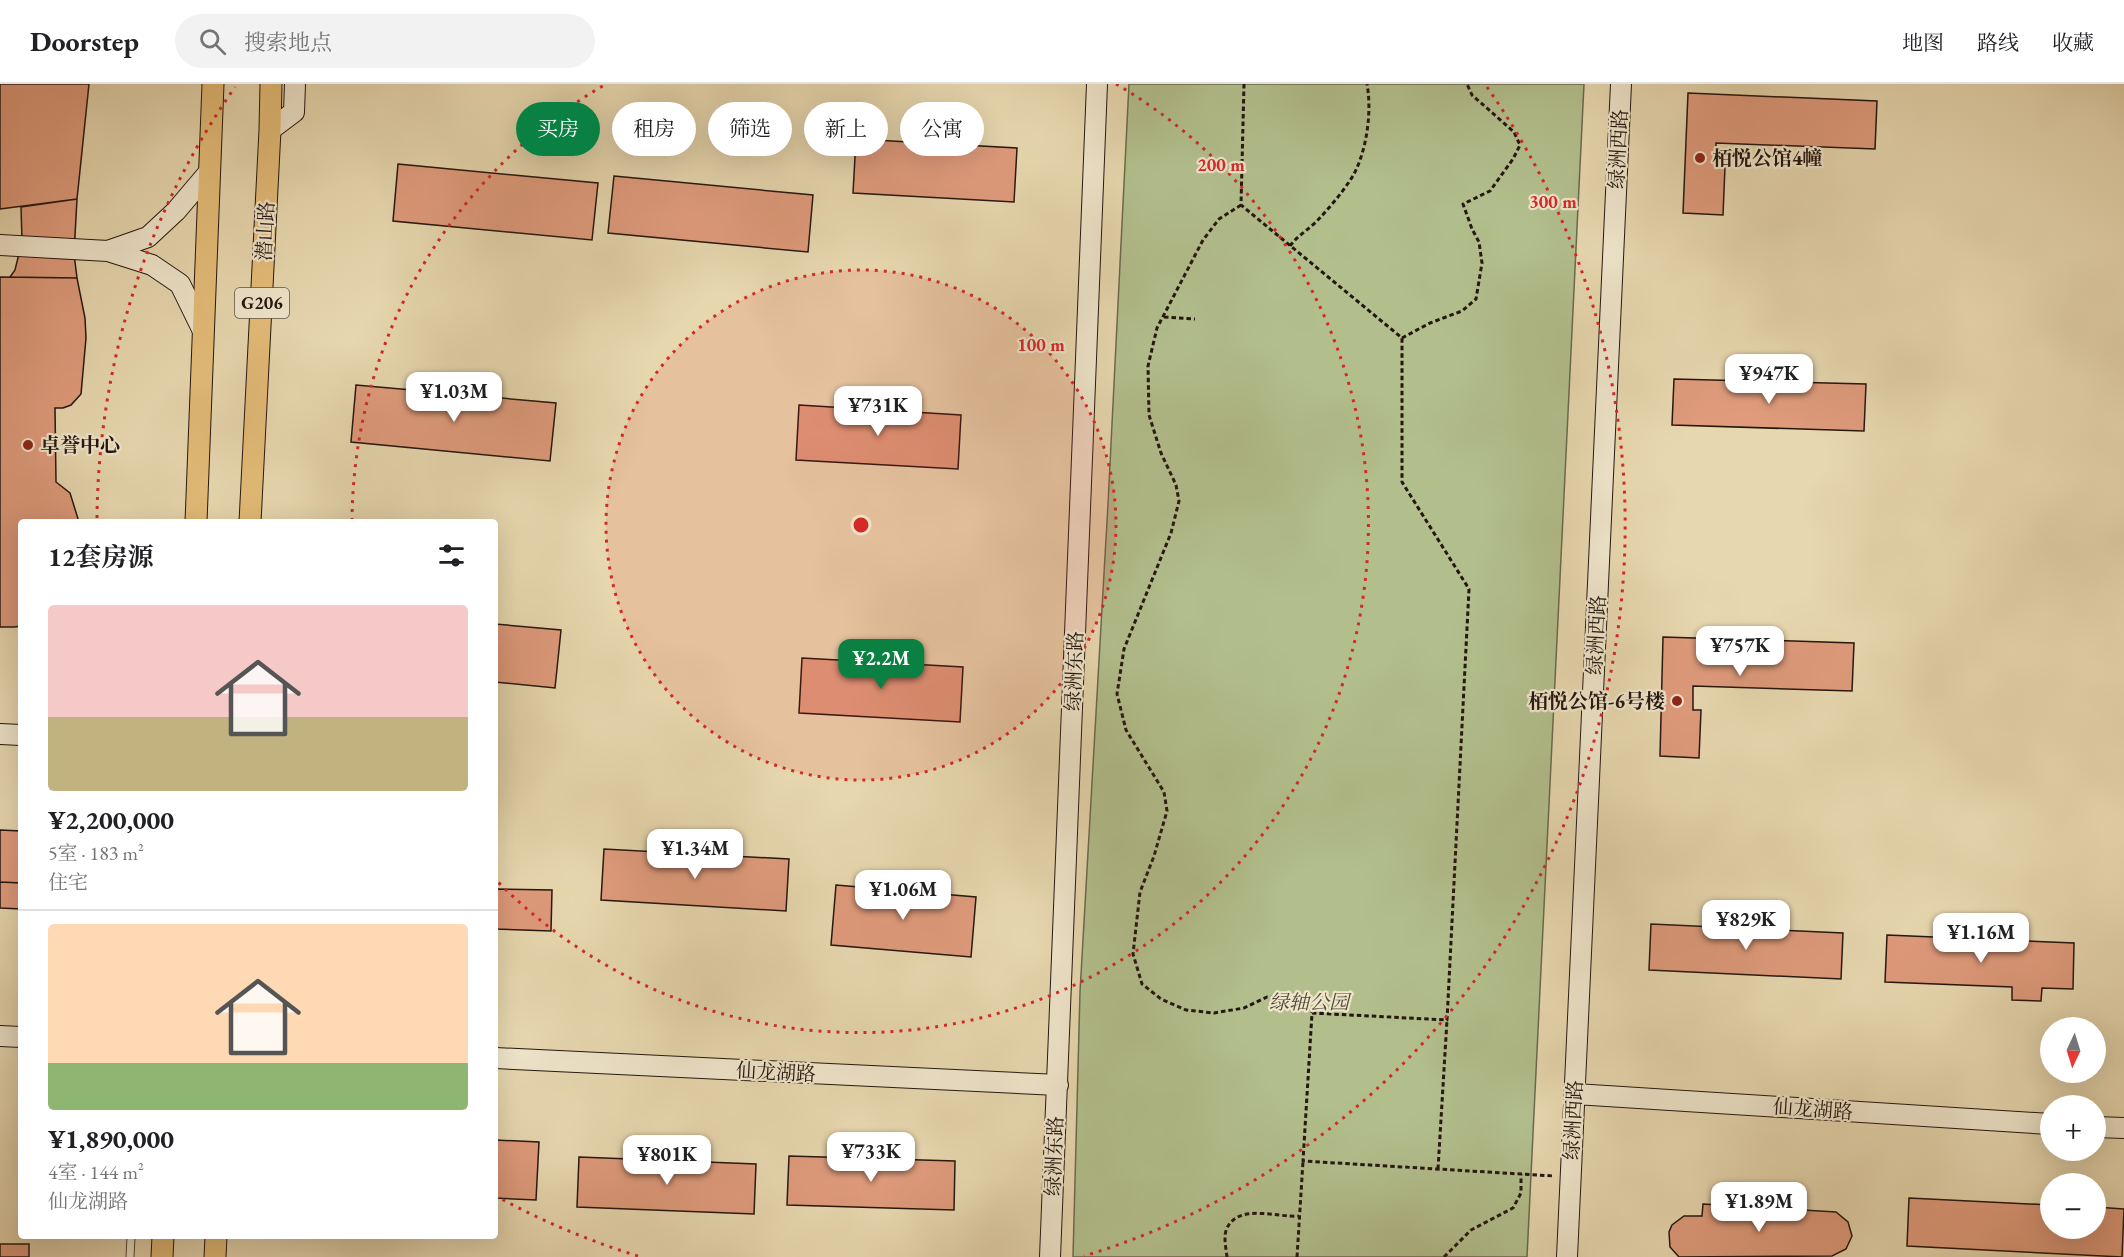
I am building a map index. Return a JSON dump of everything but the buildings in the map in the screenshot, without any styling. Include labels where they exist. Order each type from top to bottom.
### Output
[{"type":"main road","points":[[196,519],[213,84]]},
{"type":"main road","name":"潜山路","points":[[250,519],[271,84]]},
{"type":"main road","points":[[162,1257],[163,1239]]},
{"type":"main road","points":[[215,1257],[216,1239]]},
{"type":"street","points":[[270,129],[294,112],[295,84]]},
{"type":"street","name":"绿洲东路","points":[[1050,1257],[1097,84]]},
{"type":"street","name":"绿洲西路","points":[[1567,1257],[1621,84]]},
{"type":"street","points":[[108,251],[148,237],[176,211],[209,172]]},
{"type":"street","points":[[0,245],[108,251],[152,265],[180,284],[203,331]]},
{"type":"street","points":[[0,734],[18,735]]},
{"type":"street","points":[[0,1035],[18,1037]]},
{"type":"street","name":"仙龙湖路","points":[[498,1058],[1058,1085]]},
{"type":"street","name":"仙龙湖路","points":[[1575,1094],[2040,1123]]},
{"type":"street","points":[[2106,1127],[2124,1128]]},
{"type":"lane","points":[[130,1257],[131,1239]]},
{"type":"path","points":[[1241,205],[1244,84]]},
{"type":"path","points":[[1290,246],[1322,214],[1354,173],[1366,136],[1371,110],[1367,84]]},
{"type":"path","points":[[1402,338],[1462,310],[1476,299],[1482,263],[1479,242],[1462,204],[1490,191],[1520,145],[1514,132],[1472,95],[1467,84]]},
{"type":"path","points":[[1241,205],[1402,338]]},
{"type":"path","points":[[1241,205],[1219,219],[1203,240],[1157,328],[1148,366],[1149,415],[1161,453],[1176,485],[1179,501],[1171,533],[1124,649],[1117,694],[1126,730],[1164,792],[1167,812],[1140,892],[1133,954],[1142,984],[1161,999],[1186,1010],[1214,1013],[1244,1008],[1267,997],[1292,999],[1312,1013],[1447,1020]]},
{"type":"path","points":[[1164,316],[1195,319]]},
{"type":"path","points":[[1402,338],[1402,482],[1468,589],[1438,1169]]},
{"type":"path","points":[[1297,1257],[1312,1013]]},
{"type":"path","points":[[1303,1161],[1571,1177]]},
{"type":"path","points":[[1444,1257],[1471,1230],[1512,1208],[1521,1193],[1521,1174]]},
{"type":"path","points":[[1227,1257],[1225,1236],[1227,1227],[1242,1215],[1250,1213],[1299,1216]]},
{"type":"green space","name":"绿轴公园","points":[[1129,84],[1584,84],[1527,1257],[1073,1257],[1080,992]]},
{"type":"place","name":"栢悦公馆4幢","points":[[1700,158]]},
{"type":"place","name":"卓誉中心","points":[[28,445]]},
{"type":"place","name":"栢悦公馆-6号楼","points":[[1677,701]]}]
